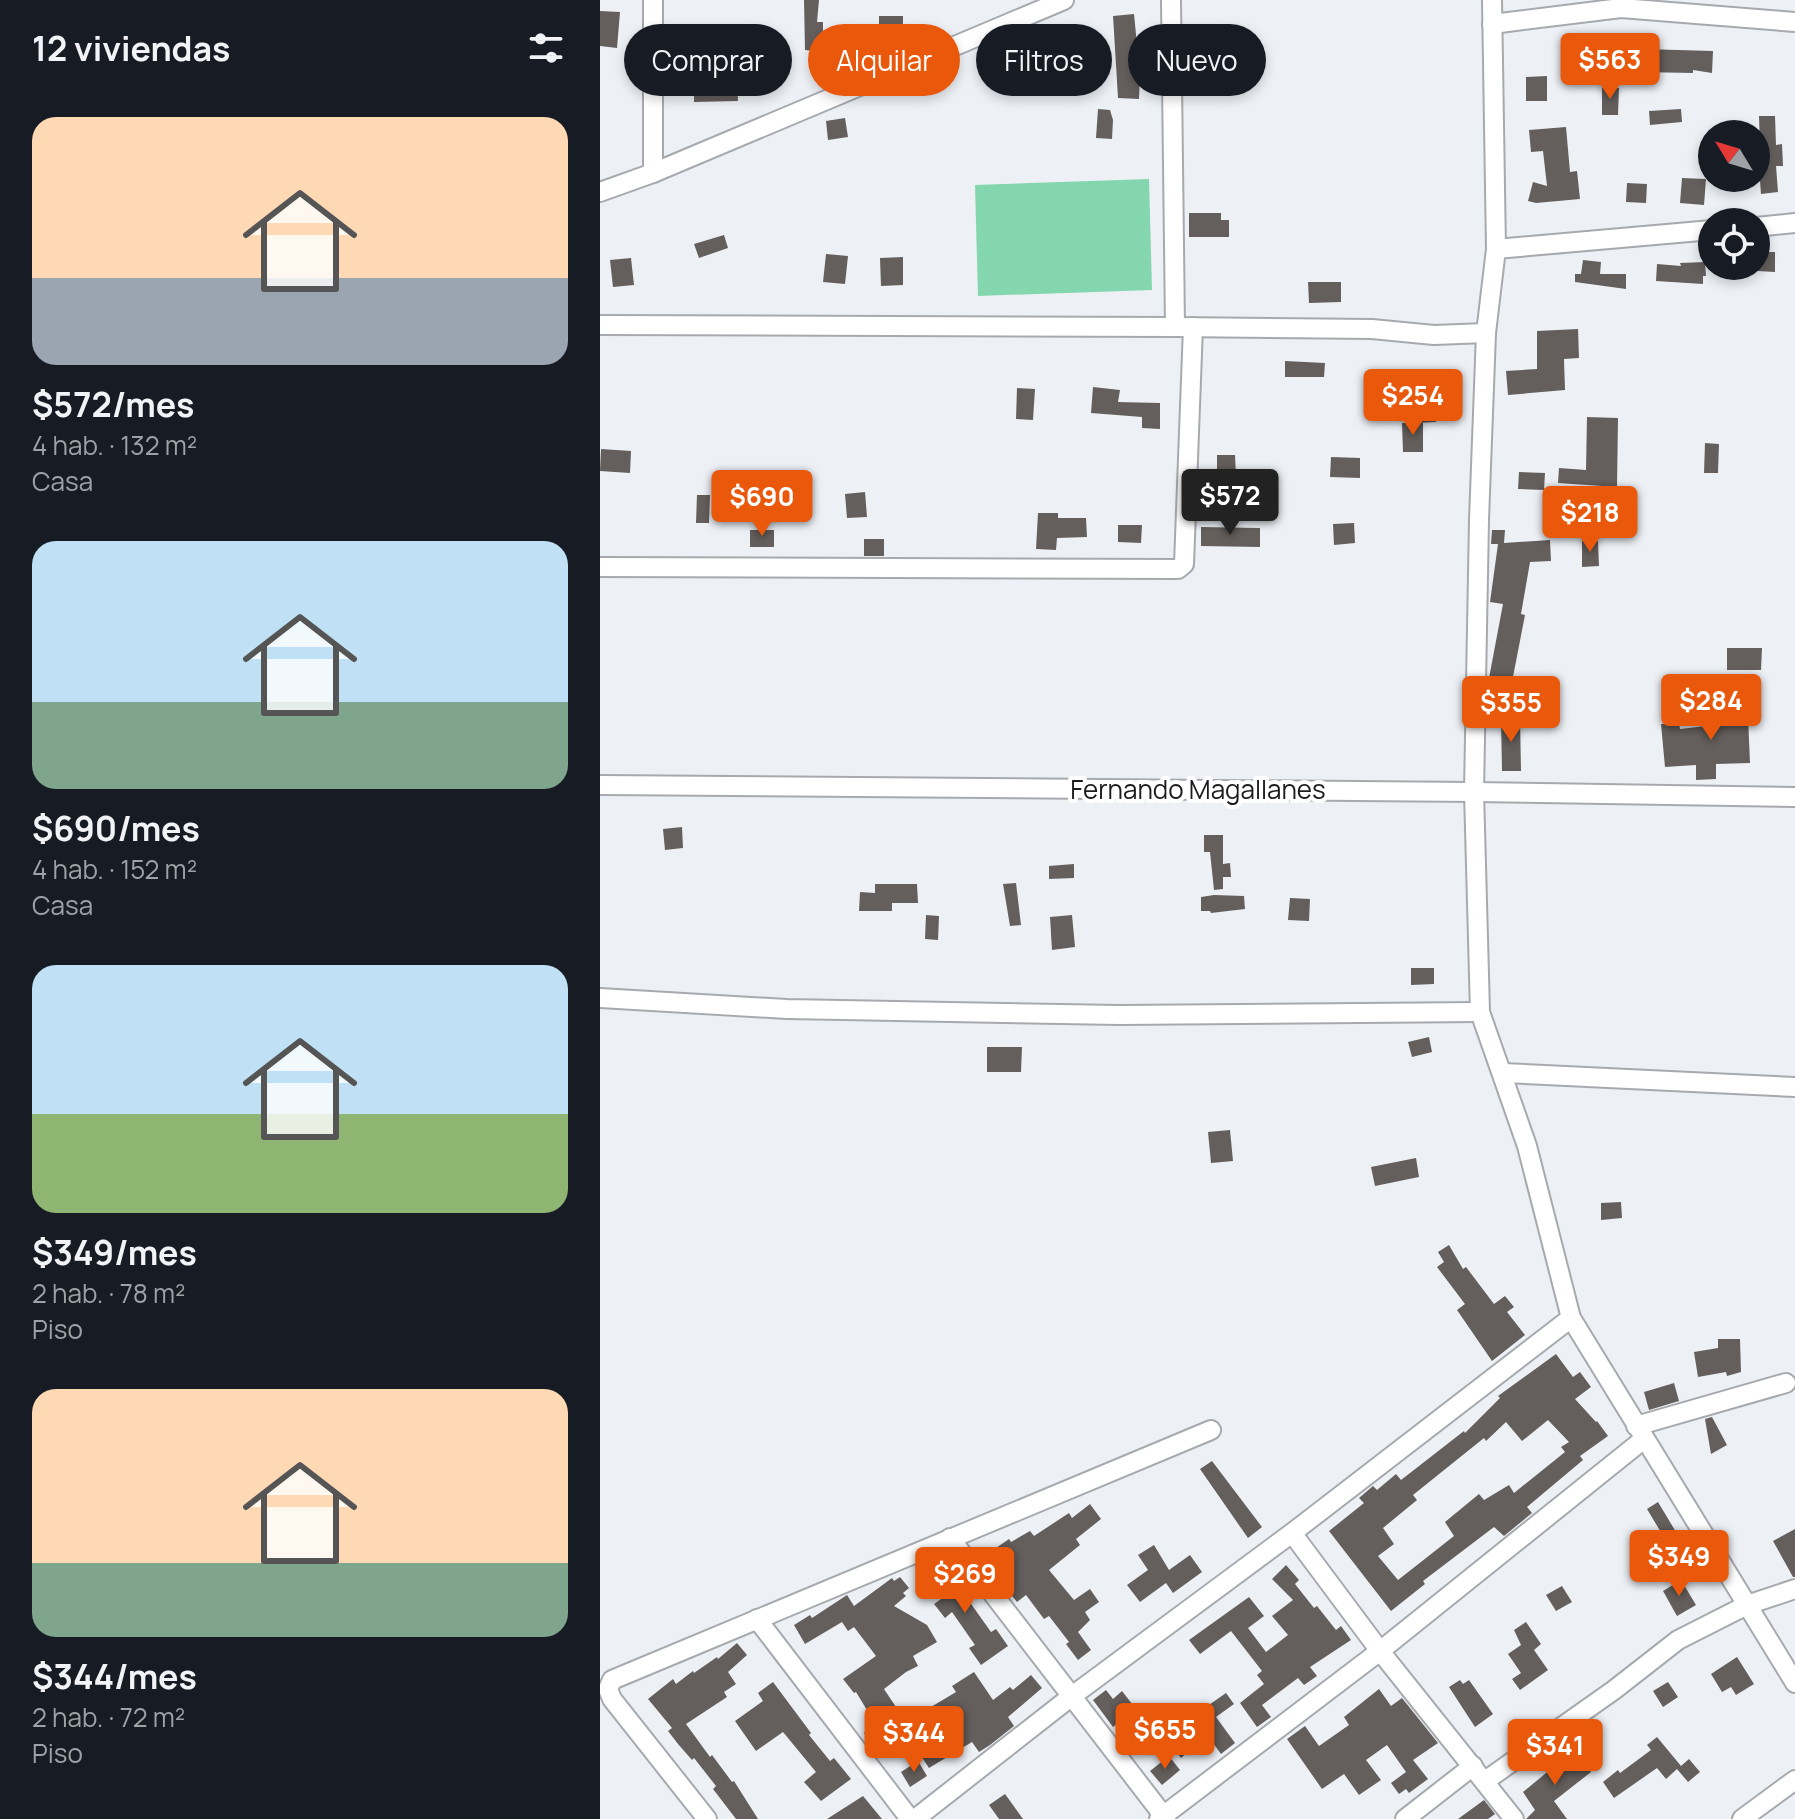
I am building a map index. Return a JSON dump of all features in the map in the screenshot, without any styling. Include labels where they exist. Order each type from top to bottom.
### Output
[{"type":"street","points":[[653,0],[653,173]]},
{"type":"street","points":[[600,192],[653,173],[1064,0]]},
{"type":"street","points":[[600,567],[1178,569],[1184,564],[1184,327],[1171,0]]},
{"type":"street","points":[[1492,0],[1496,249],[1486,333],[1474,792],[1480,1012],[1527,1146],[1571,1318],[1795,1683]]},
{"type":"street","points":[[1492,24],[1621,8],[1795,22]]},
{"type":"street","points":[[1770,226],[1795,223]]},
{"type":"street","points":[[1496,249],[1698,231]]},
{"type":"street","points":[[600,325],[1184,327],[1372,329],[1434,335],[1486,333]]},
{"type":"street","name":"Fernando Magallanes","points":[[600,785],[1795,797]]},
{"type":"street","points":[[600,998],[787,1009],[1119,1015],[1480,1012]]},
{"type":"street","points":[[1503,1073],[1795,1087]]},
{"type":"street","points":[[757,1619],[913,1819],[1571,1318]]},
{"type":"street","points":[[950,1538],[1163,1818],[1380,1651],[1640,1432],[1786,1383]]},
{"type":"street","points":[[707,1819],[612,1699],[608,1689],[612,1680],[1211,1430]]},
{"type":"street","points":[[1292,1533],[1380,1651],[1514,1819]]},
{"type":"street","points":[[1405,1819],[1614,1690],[1678,1640],[1747,1605],[1795,1589]]},
{"type":"street","points":[[1742,1819],[1795,1780]]},
{"type":"green space","points":[[1149,179],[1152,290],[978,296],[975,185]]},
{"type":"building","points":[[804,0],[819,0],[817,22],[823,24],[808,24],[808,50],[805,50]]},
{"type":"building","points":[[600,11],[620,12],[617,48],[600,46]]},
{"type":"building","points":[[1134,14],[1135,24],[1128,24],[1128,96],[1139,96],[1139,99],[1118,98],[1113,16]]},
{"type":"building","points":[[879,16],[903,16],[903,24],[879,24]]},
{"type":"building","points":[[1643,49],[1713,51],[1712,73],[1693,70],[1693,73],[1641,72]]},
{"type":"building","points":[[1547,76],[1547,101],[1526,101],[1526,77]]},
{"type":"building","points":[[1602,88],[1619,88],[1618,115],[1602,115]]},
{"type":"building","points":[[694,96],[738,96],[738,101],[694,102]]},
{"type":"building","points":[[1098,109],[1110,110],[1112,139],[1096,138]]},
{"type":"building","points":[[1681,109],[1682,122],[1650,125],[1649,111]]},
{"type":"building","points":[[1759,116],[1775,116],[1776,145],[1782,144],[1783,166],[1776,166],[1778,192],[1761,194],[1770,192],[1770,120],[1759,120]]},
{"type":"building","points":[[845,118],[848,137],[828,140],[826,121]]},
{"type":"building","points":[[1566,127],[1570,172],[1577,171],[1580,199],[1528,201],[1533,182],[1547,186],[1543,151],[1531,152],[1529,130]]},
{"type":"building","points":[[1682,178],[1698,179],[1698,192],[1705,192],[1704,205],[1680,203]]},
{"type":"building","points":[[1627,183],[1647,184],[1646,203],[1626,202]]},
{"type":"building","points":[[1189,213],[1221,213],[1221,220],[1229,220],[1229,237],[1189,237]]},
{"type":"building","points":[[724,235],[728,248],[699,258],[694,244]]},
{"type":"building","points":[[1770,252],[1775,252],[1775,272],[1770,272]]},
{"type":"building","points":[[826,254],[848,256],[845,284],[823,282]]},
{"type":"building","points":[[903,257],[903,285],[881,286],[880,258]]},
{"type":"building","points":[[631,258],[634,285],[613,287],[610,260]]},
{"type":"building","points":[[1583,260],[1601,262],[1600,274],[1626,274],[1626,289],[1575,282],[1575,274],[1581,274]]},
{"type":"building","points":[[1698,262],[1698,280],[1703,280],[1703,284],[1656,281],[1657,264],[1681,266],[1680,263]]},
{"type":"building","points":[[1308,282],[1341,282],[1341,302],[1309,303]]},
{"type":"building","points":[[1578,329],[1579,358],[1564,359],[1565,390],[1508,395],[1506,371],[1537,369],[1537,331]]},
{"type":"building","points":[[1285,361],[1325,363],[1324,377],[1285,377]]},
{"type":"building","points":[[1093,387],[1120,390],[1118,402],[1160,403],[1160,429],[1142,428],[1142,417],[1091,413]]},
{"type":"building","points":[[1017,388],[1035,389],[1033,420],[1016,419]]},
{"type":"building","points":[[1414,400],[1435,400],[1436,422],[1414,423]]},
{"type":"building","points":[[1587,417],[1618,418],[1617,487],[1558,483],[1559,468],[1586,470]]},
{"type":"building","points":[[1402,423],[1423,423],[1423,452],[1403,452]]},
{"type":"building","points":[[1705,443],[1719,444],[1718,473],[1704,473]]},
{"type":"building","points":[[601,449],[631,451],[630,473],[600,471]]},
{"type":"building","points":[[1217,455],[1235,455],[1236,476],[1217,476]]},
{"type":"building","points":[[1331,457],[1360,458],[1360,478],[1330,477]]},
{"type":"building","points":[[1519,472],[1545,473],[1544,490],[1518,489]]},
{"type":"building","points":[[865,492],[867,517],[847,518],[845,494]]},
{"type":"building","points":[[697,495],[710,495],[709,523],[696,523]]},
{"type":"building","points":[[1038,513],[1058,513],[1058,518],[1086,518],[1087,537],[1057,538],[1056,550],[1036,549]]},
{"type":"building","points":[[1354,523],[1355,543],[1334,545],[1333,524]]},
{"type":"building","points":[[1118,525],[1142,525],[1141,543],[1118,542]]},
{"type":"building","points":[[1201,527],[1260,528],[1260,547],[1201,546]]},
{"type":"building","points":[[750,530],[774,530],[774,547],[750,547]]},
{"type":"building","points":[[1492,530],[1505,530],[1504,543],[1550,540],[1551,561],[1530,562],[1521,614],[1525,615],[1512,682],[1489,678],[1503,604],[1490,602],[1498,544],[1491,544]]},
{"type":"building","points":[[864,539],[884,539],[884,556],[864,556]]},
{"type":"building","points":[[1582,541],[1598,541],[1599,566],[1582,567]]},
{"type":"building","points":[[1727,648],[1762,648],[1761,670],[1727,670]]},
{"type":"building","points":[[1755,700],[1756,717],[1748,717],[1750,763],[1716,764],[1716,779],[1696,780],[1696,765],[1665,767],[1661,724],[1679,723],[1680,729],[1706,726],[1705,720],[1724,718],[1724,705]]},
{"type":"building","points":[[1501,718],[1520,718],[1521,771],[1502,771]]},
{"type":"building","points":[[682,827],[683,848],[665,850],[663,829]]},
{"type":"building","points":[[1204,835],[1223,835],[1223,864],[1230,863],[1231,877],[1223,877],[1223,889],[1214,890],[1210,852],[1204,852]]},
{"type":"building","points":[[1074,864],[1074,878],[1049,879],[1049,866]]},
{"type":"building","points":[[1016,883],[1021,925],[1010,926],[1003,884]]},
{"type":"building","points":[[875,884],[917,884],[918,903],[892,903],[892,911],[859,911],[860,892],[875,893]]},
{"type":"building","points":[[1244,896],[1245,909],[1211,913],[1201,911],[1201,897]]},
{"type":"building","points":[[1290,898],[1310,899],[1309,921],[1288,920]]},
{"type":"building","points":[[926,915],[939,916],[938,940],[925,939]]},
{"type":"building","points":[[1072,915],[1075,947],[1052,950],[1050,917]]},
{"type":"building","points":[[1411,968],[1434,968],[1434,984],[1411,985]]},
{"type":"building","points":[[1429,1037],[1432,1052],[1412,1057],[1408,1042]]},
{"type":"building","points":[[987,1047],[1022,1047],[1021,1072],[987,1072]]},
{"type":"building","points":[[1230,1130],[1233,1161],[1211,1163],[1208,1132]]},
{"type":"building","points":[[1416,1158],[1419,1177],[1375,1186],[1371,1167]]},
{"type":"building","points":[[1621,1202],[1622,1218],[1601,1220],[1601,1203]]},
{"type":"building","points":[[1449,1245],[1463,1269],[1466,1267],[1494,1304],[1505,1296],[1514,1307],[1507,1312],[1525,1335],[1492,1361],[1457,1310],[1465,1304],[1437,1267],[1444,1262],[1438,1252]]},
{"type":"building","points":[[1718,1339],[1740,1339],[1741,1372],[1698,1377],[1694,1352],[1718,1348]]},
{"type":"building","points":[[1556,1354],[1573,1377],[1580,1372],[1591,1387],[1575,1399],[1608,1436],[1580,1456],[1583,1460],[1527,1507],[1532,1513],[1504,1536],[1494,1527],[1423,1581],[1425,1584],[1391,1611],[1329,1531],[1364,1503],[1359,1498],[1373,1486],[1377,1490],[1396,1474],[1401,1480],[1465,1433],[1500,1398],[1498,1396]],"holes":[[[1548,1420],[1569,1442],[1561,1447],[1565,1452],[1514,1493],[1509,1485],[1484,1500],[1479,1494],[1445,1522],[1454,1536],[1398,1580],[1378,1556],[1394,1544],[1383,1528],[1417,1500],[1413,1495],[1484,1438],[1486,1441],[1506,1422],[1522,1441]]]},
{"type":"building","points":[[1674,1383],[1679,1401],[1649,1410],[1644,1392]]},
{"type":"building","points":[[1712,1417],[1727,1445],[1711,1454],[1705,1419]]},
{"type":"building","points":[[1212,1461],[1262,1527],[1248,1538],[1200,1469]]},
{"type":"building","points":[[1658,1502],[1676,1532],[1665,1539],[1647,1509]]},
{"type":"building","points":[[1090,1504],[1101,1519],[1076,1539],[1080,1545],[1049,1570],[1074,1600],[1090,1589],[1099,1602],[1085,1612],[1090,1620],[1078,1632],[1091,1650],[1078,1660],[1049,1616],[1044,1619],[1026,1595],[1017,1602],[996,1576],[1006,1568],[993,1550],[1009,1539],[1011,1542],[1030,1531],[1034,1536],[1069,1513],[1072,1518]]},
{"type":"building","points":[[1795,1529],[1795,1577],[1793,1577],[1773,1541]]},
{"type":"building","points":[[1154,1545],[1169,1570],[1190,1555],[1202,1572],[1173,1593],[1166,1583],[1140,1602],[1127,1585],[1148,1570],[1138,1555]]},
{"type":"building","points":[[942,1563],[991,1632],[996,1629],[1008,1646],[981,1665],[969,1648],[975,1645],[952,1612],[945,1618],[934,1604],[941,1599],[924,1577]]},
{"type":"building","points":[[1286,1565],[1299,1580],[1295,1584],[1314,1608],[1317,1606],[1336,1630],[1341,1626],[1351,1640],[1310,1667],[1317,1676],[1304,1685],[1298,1678],[1262,1705],[1271,1717],[1257,1727],[1240,1703],[1264,1684],[1257,1675],[1262,1671],[1231,1631],[1200,1654],[1189,1640],[1249,1597],[1264,1616],[1248,1628],[1266,1652],[1288,1635],[1272,1616],[1293,1600],[1272,1579]]},
{"type":"building","points":[[900,1577],[909,1588],[903,1593],[906,1596],[894,1606],[927,1625],[937,1642],[913,1656],[918,1666],[884,1689],[906,1722],[956,1692],[952,1686],[974,1672],[993,1700],[1010,1687],[1013,1690],[1031,1675],[1042,1688],[1008,1717],[1014,1726],[990,1745],[979,1752],[972,1742],[929,1768],[908,1736],[880,1757],[864,1733],[872,1727],[865,1718],[870,1715],[856,1692],[843,1679],[876,1656],[854,1627],[848,1631],[842,1622],[805,1644],[794,1625],[810,1615],[812,1618],[847,1595],[854,1606],[892,1578],[894,1581]]},
{"type":"building","points":[[1681,1580],[1696,1605],[1677,1616],[1663,1591]]},
{"type":"building","points":[[1562,1586],[1572,1602],[1556,1611],[1546,1595]]},
{"type":"building","points":[[1526,1622],[1541,1644],[1534,1650],[1548,1670],[1520,1690],[1512,1679],[1521,1673],[1508,1654],[1521,1645],[1514,1630]]},
{"type":"building","points":[[737,1643],[747,1655],[728,1672],[736,1684],[724,1692],[727,1697],[686,1724],[710,1757],[712,1755],[734,1781],[758,1819],[736,1819],[713,1789],[716,1786],[694,1758],[692,1760],[678,1744],[668,1731],[672,1728],[648,1699],[673,1679],[676,1684],[693,1671],[718,1659]]},
{"type":"building","points":[[1737,1657],[1754,1684],[1736,1695],[1731,1687],[1722,1692],[1711,1674]]},
{"type":"building","points":[[1460,1680],[1463,1684],[1469,1680],[1493,1714],[1475,1727],[1449,1687]]},
{"type":"building","points":[[773,1682],[811,1733],[809,1735],[830,1761],[834,1758],[851,1779],[821,1801],[804,1782],[816,1772],[783,1732],[756,1751],[735,1721],[763,1701],[758,1693]]},
{"type":"building","points":[[1668,1682],[1678,1697],[1663,1707],[1653,1691]]},
{"type":"building","points":[[1379,1689],[1391,1706],[1402,1698],[1438,1743],[1413,1760],[1428,1779],[1409,1793],[1406,1789],[1399,1794],[1391,1783],[1406,1772],[1387,1745],[1366,1760],[1381,1780],[1359,1795],[1344,1774],[1322,1789],[1287,1739],[1305,1726],[1319,1746],[1349,1725],[1344,1717]]},
{"type":"building","points":[[1106,1690],[1113,1699],[1122,1691],[1136,1709],[1113,1727],[1093,1700]]},
{"type":"building","points":[[1226,1693],[1234,1704],[1216,1717],[1235,1743],[1221,1754],[1208,1736],[1181,1758],[1169,1743],[1197,1722],[1193,1716]]},
{"type":"building","points":[[1657,1737],[1681,1766],[1689,1759],[1700,1772],[1688,1782],[1677,1769],[1666,1779],[1657,1768],[1614,1798],[1603,1782],[1651,1750],[1647,1745]]},
{"type":"building","points":[[1574,1750],[1591,1772],[1554,1801],[1567,1819],[1526,1819],[1535,1810],[1523,1792]]},
{"type":"building","points":[[1169,1756],[1180,1770],[1162,1785],[1150,1771]]},
{"type":"building","points":[[918,1761],[927,1776],[910,1787],[901,1772]]},
{"type":"building","points":[[1005,1794],[1023,1819],[999,1819],[989,1805]]},
{"type":"building","points":[[863,1796],[882,1819],[827,1819]]},
{"type":"building","points":[[1484,1800],[1495,1814],[1488,1819],[1458,1819]]}]
